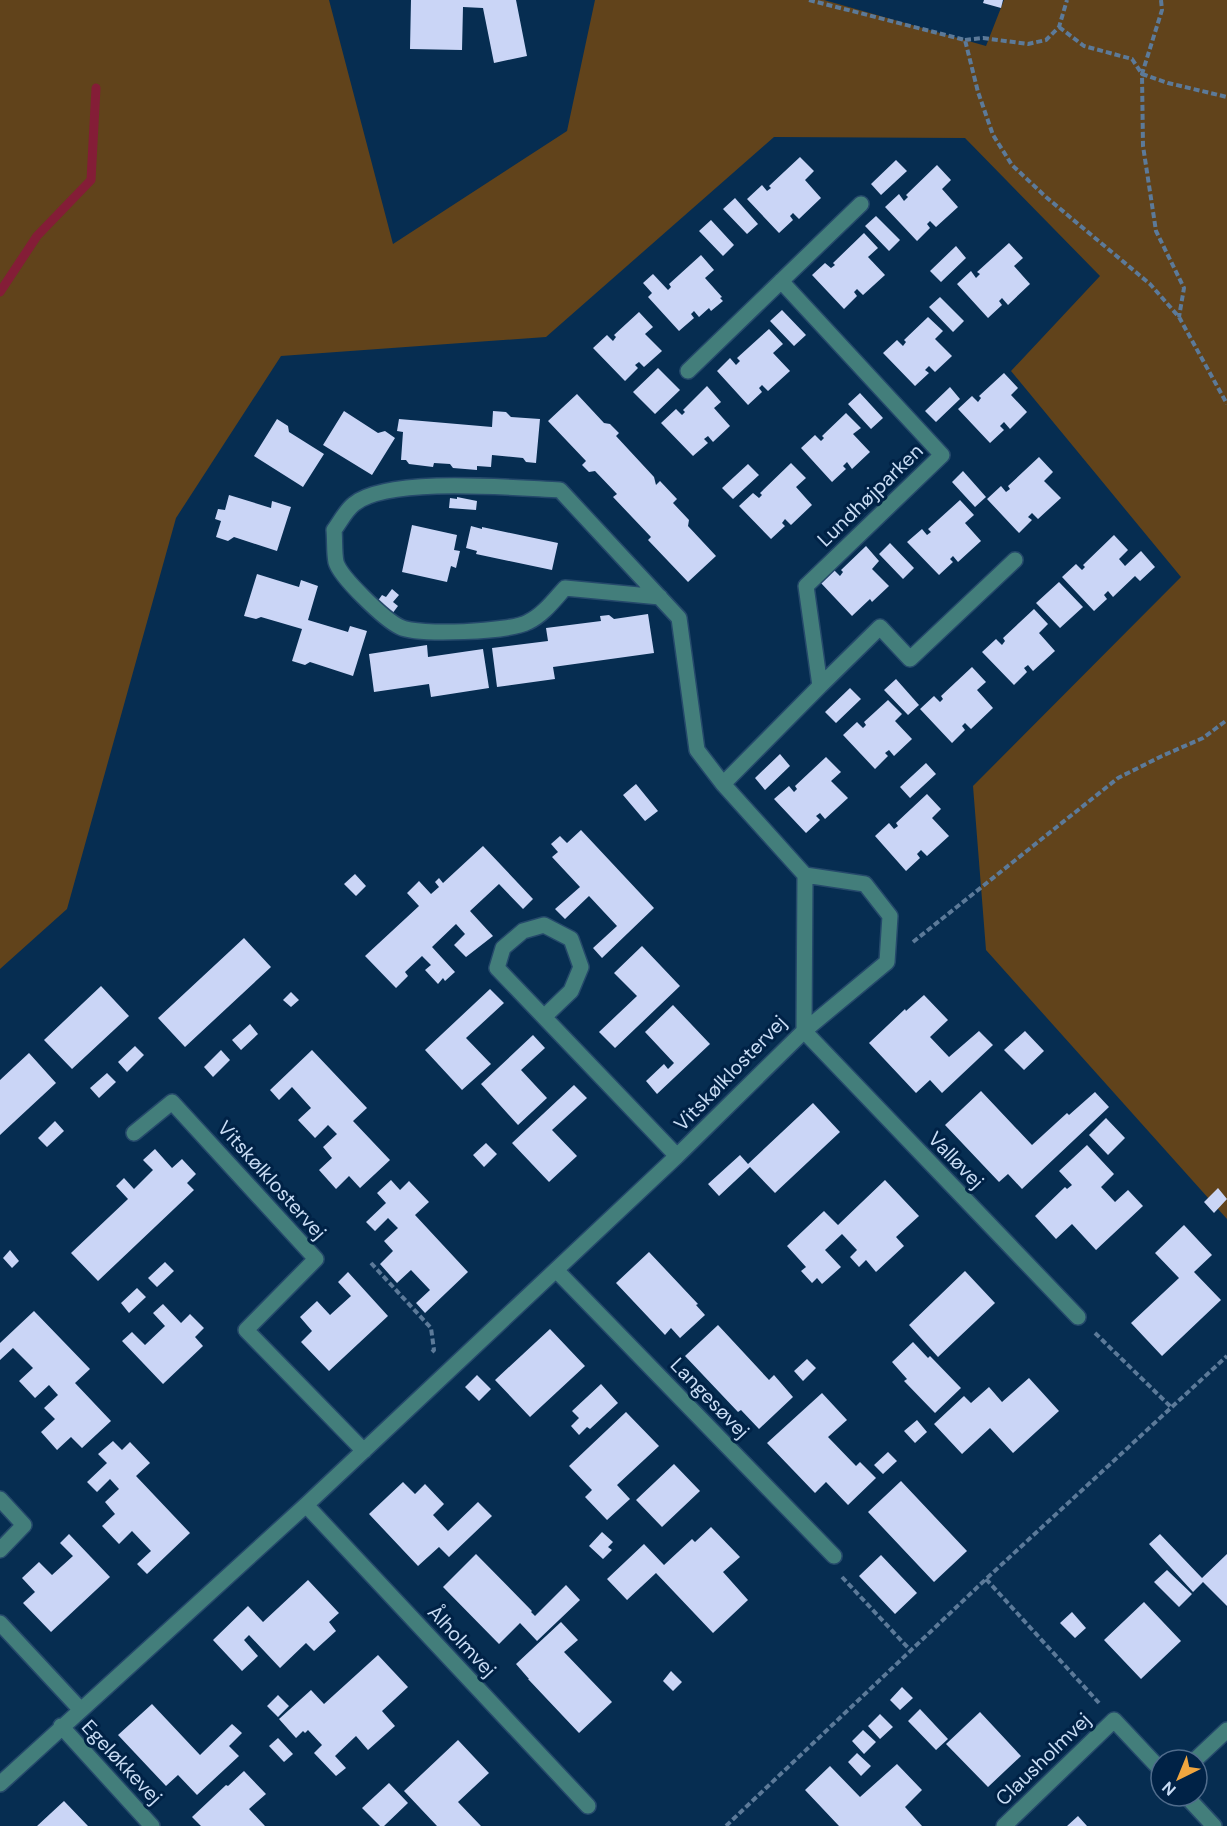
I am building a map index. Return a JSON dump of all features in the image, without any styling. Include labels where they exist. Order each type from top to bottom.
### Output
[{"type":"street","points":[[688,370],[861,204]]},
{"type":"street","name":"Lundhøjparken","points":[[780,281],[942,455],[806,586],[820,686]]},
{"type":"street","points":[[660,597],[565,588],[550,605],[528,623],[495,630],[442,632],[401,628],[365,601],[336,564],[334,530],[354,503],[382,491],[448,485],[560,490],[660,597],[679,618],[697,750],[723,784],[805,875],[865,884],[890,916],[887,962],[804,1031]]},
{"type":"street","points":[[723,784],[880,627],[910,659],[1015,560]]},
{"type":"street","name":"Vitskølklostervej","points":[[0,1784],[306,1505],[677,1156],[804,1031],[805,875]]},
{"type":"street","name":"Vitskølklostervej","points":[[544,1017],[571,991],[581,967],[571,939],[544,925],[523,931],[503,948],[497,968],[677,1156]]},
{"type":"street","name":"Valløvej","points":[[804,1031],[1078,1317]]},
{"type":"street","name":"Vitskølklostervej","points":[[134,1133],[172,1102],[316,1259],[246,1330],[364,1450]]},
{"type":"street","name":"Langesøvej","points":[[556,1270],[834,1556]]},
{"type":"street","points":[[0,1499],[24,1525],[0,1550]]},
{"type":"street","name":"Ålholmvej","points":[[306,1505],[588,1806]]},
{"type":"street","points":[[0,1623],[80,1709]]},
{"type":"street","name":"Clausholmvej","points":[[1004,1826],[1114,1720],[1149,1757]]},
{"type":"street","name":"Egeløkkevej","points":[[61,1726],[152,1826]]},
{"type":"street","points":[[1208,1748],[1227,1730]]},
{"type":"street","points":[[1197,1808],[1214,1826]]},
{"type":"path","points":[[810,0],[965,40],[983,38],[1028,44],[1046,40],[1059,27],[1067,0]]},
{"type":"path","points":[[1161,0],[1162,10],[1142,74],[1143,146],[1156,231],[1184,288],[1179,317]]},
{"type":"path","points":[[1059,27],[1084,46],[1132,59],[1142,74],[1168,83],[1227,97]]},
{"type":"path","points":[[965,40],[978,92],[993,135],[1012,165],[1046,197],[1150,284],[1179,317],[1227,404]]},
{"type":"path","points":[[887,962],[1118,778],[1203,738],[1227,720]]},
{"type":"path","points":[[371,1263],[431,1328],[434,1350],[426,1357]]},
{"type":"path","points":[[1078,1317],[1172,1408]]},
{"type":"path","points":[[726,1826],[986,1579],[1227,1356]]},
{"type":"path","points":[[834,1556],[842,1578],[911,1651]]},
{"type":"path","points":[[986,1579],[1114,1720]]},
{"type":"shaded area","points":[[0,0],[329,0],[393,244],[567,131],[595,0],[824,0],[986,46],[1004,0],[1227,0],[1227,1219],[986,950],[973,786],[1181,577],[1011,371],[1100,276],[965,138],[774,137],[546,337],[281,356],[176,518],[67,909],[0,969]]},
{"type":"building","points":[[411,0],[516,0],[527,56],[494,63],[483,8],[463,7],[462,50],[410,49]]},
{"type":"building","points":[[984,0],[1003,0],[1001,8],[983,3]]},
{"type":"building","points":[[800,157],[814,171],[805,180],[821,198],[799,219],[793,213],[790,216],[793,220],[779,233],[747,199],[762,185],[767,191],[771,188],[769,186]]},
{"type":"building","points":[[896,160],[907,171],[881,195],[871,184]]},
{"type":"building","points":[[937,165],[951,180],[942,189],[958,207],[936,227],[930,221],[927,224],[930,228],[917,241],[885,207],[899,194],[904,201],[908,197],[906,195]]},
{"type":"building","points":[[735,198],[758,224],[747,234],[723,209]]},
{"type":"building","points":[[876,216],[900,240],[889,251],[865,226]]},
{"type":"building","points":[[711,220],[734,245],[723,256],[699,231]]},
{"type":"building","points":[[864,233],[878,248],[868,257],[885,275],[863,295],[857,289],[854,292],[857,296],[844,309],[812,275],[825,263],[831,268],[835,265],[833,263]]},
{"type":"building","points":[[1009,243],[1023,258],[1014,266],[1030,284],[1008,305],[1002,298],[999,301],[1002,305],[988,318],[957,284],[971,271],[976,278],[980,274],[977,272]]},
{"type":"building","points":[[956,246],[966,258],[941,282],[930,271]]},
{"type":"building","points":[[701,255],[714,270],[705,278],[723,301],[711,311],[709,308],[699,317],[694,311],[691,314],[694,318],[679,331],[648,297],[652,293],[643,283],[653,274],[668,290],[671,287],[669,284]]},
{"type":"building","points":[[940,297],[964,321],[953,332],[929,307]]},
{"type":"building","points":[[782,310],[806,335],[794,346],[770,321]]},
{"type":"building","points":[[639,312],[653,327],[645,334],[662,351],[644,367],[639,362],[635,365],[638,368],[625,381],[593,348],[607,335],[613,341],[616,337],[614,335]]},
{"type":"building","points":[[928,317],[943,331],[935,339],[952,356],[935,372],[929,366],[925,370],[929,373],[915,386],[883,353],[897,340],[903,346],[906,342],[904,340]]},
{"type":"building","points":[[769,329],[783,344],[773,353],[790,371],[768,391],[762,385],[759,388],[762,392],[748,405],[717,371],[730,358],[736,365],[740,361],[737,358]]},
{"type":"building","points":[[658,368],[680,390],[655,414],[633,392]]},
{"type":"building","points":[[1004,373],[1018,388],[1011,395],[1027,412],[1010,429],[1004,422],[1000,426],[1004,430],[990,443],[958,409],[972,396],[978,402],[981,398],[979,396]]},
{"type":"building","points":[[707,386],[721,402],[714,408],[730,426],[713,442],[708,436],[704,439],[708,443],[693,456],[661,423],[676,409],[682,415],[685,412],[683,410]]},
{"type":"building","points":[[950,387],[960,399],[936,422],[925,411]]},
{"type":"building","points":[[860,393],[883,418],[871,429],[848,404]]},
{"type":"building","points":[[577,394],[604,423],[610,424],[619,433],[616,436],[654,477],[656,485],[660,481],[677,499],[673,503],[689,520],[688,526],[716,556],[688,582],[648,540],[651,537],[613,497],[617,494],[595,471],[589,472],[582,465],[586,461],[548,421]]},
{"type":"building","points":[[344,411],[378,433],[385,431],[395,438],[372,475],[323,445]]},
{"type":"building","points":[[493,411],[506,412],[511,417],[540,419],[536,463],[526,462],[523,458],[492,455],[491,467],[477,466],[477,470],[453,468],[450,464],[434,463],[433,467],[409,464],[406,460],[401,460],[403,432],[397,431],[399,419],[492,427]]},
{"type":"building","points":[[846,413],[861,428],[853,434],[870,452],[852,469],[847,462],[843,466],[846,469],[832,482],[801,448],[815,435],[821,441],[824,438],[822,436]]},
{"type":"building","points":[[277,419],[288,426],[289,432],[324,454],[303,487],[254,456]]},
{"type":"building","points":[[1039,457],[1053,472],[1044,481],[1061,498],[1038,519],[1032,513],[1028,517],[1032,520],[1019,533],[987,499],[1001,486],[1006,492],[1010,489],[1008,486]]},
{"type":"building","points":[[791,463],[806,478],[796,487],[812,505],[791,525],[785,519],[782,523],[785,526],[771,539],[739,506],[753,493],[759,498],[762,495],[760,493]]},
{"type":"building","points":[[748,464],[759,475],[733,499],[722,488]]},
{"type":"building","points":[[963,471],[986,497],[975,507],[952,482]]},
{"type":"building","points":[[229,495],[271,508],[272,501],[291,507],[277,551],[234,537],[228,541],[216,537],[221,521],[215,519],[218,509],[225,510]]},
{"type":"building","points":[[457,497],[477,501],[476,510],[449,508],[450,498],[457,499]]},
{"type":"building","points":[[960,500],[974,515],[965,523],[981,541],[958,562],[953,556],[950,559],[953,562],[939,575],[907,542],[922,529],[927,535],[931,532],[928,529]]},
{"type":"building","points":[[412,525],[457,535],[454,550],[460,551],[456,568],[451,566],[447,582],[402,572]]},
{"type":"building","points":[[471,526],[558,543],[552,570],[476,554],[477,551],[466,548]]},
{"type":"building","points":[[1114,535],[1128,550],[1119,559],[1125,566],[1141,551],[1155,567],[1140,581],[1135,576],[1113,597],[1108,591],[1104,595],[1107,599],[1094,611],[1062,577],[1076,564],[1082,570],[1085,567],[1083,565]]},
{"type":"building","points":[[890,543],[914,568],[903,579],[879,554]]},
{"type":"building","points":[[866,546],[879,561],[872,569],[889,586],[872,602],[870,599],[852,616],[820,582],[834,570],[840,576],[843,572],[841,570]]},
{"type":"building","points":[[257,574],[299,587],[301,580],[318,586],[308,620],[348,632],[350,626],[367,631],[353,676],[310,662],[305,665],[292,661],[302,629],[261,617],[256,619],[244,616]]},
{"type":"building","points":[[1059,582],[1083,607],[1060,628],[1036,603]]},
{"type":"building","points":[[392,589],[399,595],[393,602],[398,606],[392,614],[377,602],[382,595],[386,597]]},
{"type":"building","points":[[1034,609],[1048,624],[1039,633],[1055,651],[1033,671],[1028,665],[1024,668],[1027,672],[1014,685],[982,652],[996,639],[1002,645],[1005,641],[1003,638]]},
{"type":"building","points":[[648,614],[654,653],[553,667],[555,679],[497,687],[492,648],[548,641],[546,628],[601,621],[600,616],[609,615],[614,619]]},
{"type":"building","points":[[427,645],[428,657],[483,649],[489,688],[431,697],[429,684],[374,692],[369,654]]},
{"type":"building","points":[[972,667],[986,682],[977,690],[993,708],[971,729],[965,723],[962,726],[965,730],[952,743],[920,709],[934,696],[940,702],[943,699],[941,696]]},
{"type":"building","points":[[896,679],[919,705],[908,715],[884,690]]},
{"type":"building","points":[[850,688],[861,699],[836,723],[825,712]]},
{"type":"building","points":[[888,700],[902,714],[895,721],[912,739],[894,756],[889,750],[885,753],[888,756],[875,769],[843,735],[857,722],[863,728],[866,725],[864,722]]},
{"type":"building","points":[[780,754],[790,766],[765,790],[755,778]]},
{"type":"building","points":[[826,757],[841,772],[831,781],[848,798],[825,819],[820,813],[816,816],[820,820],[806,833],[774,799],[789,786],[794,792],[797,789],[795,786]]},
{"type":"building","points":[[926,763],[936,774],[910,798],[900,787]]},
{"type":"building","points":[[636,784],[658,811],[645,821],[623,795]]},
{"type":"building","points":[[927,794],[941,809],[932,818],[949,836],[927,856],[921,850],[917,854],[920,858],[906,871],[875,836],[889,823],[894,829],[898,826],[896,823]]},
{"type":"building","points":[[581,830],[654,908],[602,958],[593,948],[617,926],[589,896],[565,919],[555,909],[580,887],[552,857],[558,852],[551,844],[560,836],[567,843]]},
{"type":"building","points":[[483,846],[533,899],[523,909],[499,884],[470,911],[493,936],[466,957],[454,945],[465,934],[456,924],[432,947],[455,972],[445,981],[443,978],[438,984],[425,970],[431,965],[422,956],[405,972],[408,976],[396,988],[365,956],[419,906],[407,893],[419,881],[431,894],[439,887],[435,882],[439,878],[443,883]]},
{"type":"building","points":[[355,874],[366,886],[356,896],[344,884]]},
{"type":"building","points":[[244,938],[271,967],[185,1047],[158,1018]]},
{"type":"building","points":[[642,946],[680,986],[615,1048],[599,1032],[637,996],[614,973]]},
{"type":"building","points":[[101,986],[129,1016],[72,1069],[44,1040]]},
{"type":"building","points":[[490,989],[504,1003],[466,1038],[491,1064],[462,1090],[425,1050]]},
{"type":"building","points":[[291,992],[299,1000],[291,1007],[283,1000]]},
{"type":"building","points":[[924,995],[948,1020],[930,1037],[949,1057],[979,1031],[993,1045],[942,1093],[930,1080],[916,1093],[869,1043],[905,1009],[906,1011]]},
{"type":"building","points":[[673,1005],[710,1044],[657,1094],[646,1081],[664,1064],[668,1069],[674,1063],[645,1032]]},
{"type":"building","points":[[250,1024],[258,1034],[241,1050],[232,1040]]},
{"type":"building","points":[[1025,1031],[1044,1051],[1024,1070],[1004,1050]]},
{"type":"building","points":[[533,1035],[545,1048],[521,1070],[547,1098],[518,1125],[481,1084]]},
{"type":"building","points":[[135,1046],[144,1055],[127,1072],[118,1062]]},
{"type":"building","points":[[221,1050],[230,1060],[213,1077],[204,1067]]},
{"type":"building","points":[[312,1050],[367,1108],[353,1121],[390,1160],[360,1188],[349,1176],[336,1189],[319,1170],[332,1158],[323,1147],[337,1134],[328,1125],[315,1138],[298,1120],[311,1108],[292,1087],[279,1100],[270,1090]]},
{"type":"building","points":[[29,1053],[56,1083],[0,1135],[0,1080]]},
{"type":"building","points":[[107,1073],[116,1082],[99,1098],[90,1088]]},
{"type":"building","points":[[574,1085],[587,1098],[552,1130],[577,1156],[549,1182],[512,1143]]},
{"type":"building","points":[[981,1091],[1032,1145],[1067,1113],[1069,1115],[1095,1092],[1109,1107],[1022,1189],[1008,1174],[999,1182],[945,1125]]},
{"type":"building","points":[[813,1103],[840,1132],[775,1193],[750,1167],[719,1196],[708,1184],[740,1155],[748,1164]]},
{"type":"building","points":[[1106,1118],[1125,1138],[1108,1155],[1089,1135]]},
{"type":"building","points":[[55,1121],[64,1131],[47,1147],[38,1138]]},
{"type":"building","points":[[486,1143],[497,1154],[484,1167],[473,1155]]},
{"type":"building","points":[[1087,1145],[1114,1174],[1101,1187],[1115,1202],[1128,1190],[1143,1206],[1096,1250],[1072,1224],[1056,1239],[1035,1216],[1065,1187],[1067,1189],[1072,1185],[1059,1171]]},
{"type":"building","points":[[155,1149],[172,1168],[182,1159],[196,1174],[187,1183],[194,1190],[98,1281],[71,1253],[128,1199],[116,1186],[124,1178],[134,1189],[153,1170],[143,1160]]},
{"type":"building","points":[[391,1180],[400,1190],[409,1181],[429,1202],[415,1215],[468,1272],[425,1313],[416,1303],[430,1290],[411,1270],[397,1283],[380,1264],[393,1251],[384,1241],[398,1228],[388,1218],[375,1231],[366,1222],[386,1203],[377,1193]]},
{"type":"building","points":[[885,1180],[919,1216],[896,1237],[904,1246],[876,1272],[866,1260],[859,1267],[850,1257],[857,1250],[842,1234],[825,1250],[841,1267],[822,1284],[817,1278],[812,1283],[801,1271],[806,1267],[787,1246],[824,1211],[838,1225]]},
{"type":"building","points":[[1218,1188],[1227,1199],[1214,1213],[1204,1202]]},
{"type":"building","points":[[1184,1225],[1212,1255],[1194,1272],[1221,1300],[1162,1356],[1131,1323],[1179,1278],[1155,1253]]},
{"type":"building","points":[[10,1250],[19,1261],[12,1268],[3,1258]]},
{"type":"building","points":[[649,1252],[698,1304],[696,1305],[705,1315],[680,1338],[671,1328],[665,1335],[616,1283]]},
{"type":"building","points":[[165,1262],[174,1271],[157,1287],[148,1278]]},
{"type":"building","points":[[965,1271],[995,1303],[938,1357],[909,1325]]},
{"type":"building","points":[[348,1272],[388,1316],[329,1371],[301,1342],[312,1331],[300,1317],[317,1301],[330,1315],[351,1296],[338,1282]]},
{"type":"building","points":[[137,1288],[146,1297],[129,1313],[121,1303]]},
{"type":"building","points":[[163,1304],[181,1323],[190,1314],[204,1328],[195,1337],[203,1346],[163,1384],[122,1341],[132,1332],[145,1345],[165,1326],[153,1313]]},
{"type":"building","points":[[34,1311],[90,1369],[75,1383],[111,1421],[82,1448],[71,1437],[57,1450],[41,1432],[55,1419],[44,1408],[58,1395],[49,1385],[35,1398],[19,1381],[33,1368],[13,1348],[0,1360],[0,1343]]},
{"type":"building","points":[[718,1325],[769,1380],[774,1375],[793,1397],[759,1429],[741,1410],[738,1412],[685,1356]]},
{"type":"building","points":[[550,1329],[585,1366],[530,1417],[495,1380]]},
{"type":"building","points":[[913,1342],[961,1388],[935,1413],[904,1381],[907,1379],[892,1362]]},
{"type":"building","points":[[807,1359],[816,1368],[803,1381],[794,1371]]},
{"type":"building","points":[[477,1375],[491,1389],[479,1401],[465,1387]]},
{"type":"building","points":[[1029,1378],[1059,1411],[1013,1453],[990,1428],[962,1454],[934,1424],[964,1396],[971,1403],[989,1387],[1002,1402]]},
{"type":"building","points":[[601,1384],[618,1403],[590,1429],[587,1427],[579,1435],[571,1426],[579,1418],[572,1411]]},
{"type":"building","points":[[822,1393],[847,1420],[828,1437],[856,1466],[860,1462],[876,1478],[848,1505],[826,1482],[815,1493],[767,1443]]},
{"type":"building","points":[[626,1412],[659,1446],[617,1485],[630,1499],[607,1520],[585,1497],[592,1490],[569,1466]]},
{"type":"building","points":[[917,1420],[927,1432],[915,1443],[904,1431]]},
{"type":"building","points":[[113,1441],[122,1450],[130,1442],[150,1463],[136,1476],[190,1533],[147,1574],[137,1564],[151,1551],[132,1531],[119,1544],[102,1526],[115,1514],[105,1502],[119,1489],[110,1479],[97,1492],[87,1482],[107,1463],[98,1454]]},
{"type":"building","points":[[888,1452],[897,1461],[883,1474],[874,1465]]},
{"type":"building","points":[[674,1464],[700,1491],[662,1527],[636,1500]]},
{"type":"building","points":[[901,1481],[967,1551],[934,1582],[868,1512]]},
{"type":"building","points":[[403,1482],[415,1494],[425,1484],[444,1504],[433,1515],[448,1531],[478,1502],[492,1516],[449,1557],[439,1547],[418,1566],[369,1514]]},
{"type":"building","points":[[711,1527],[740,1557],[723,1572],[748,1600],[713,1633],[656,1573],[627,1600],[607,1579],[644,1544],[664,1565],[692,1539],[695,1542]]},
{"type":"building","points":[[602,1532],[613,1542],[608,1547],[612,1550],[603,1559],[589,1546]]},
{"type":"building","points":[[69,1534],[110,1577],[51,1632],[23,1603],[35,1592],[22,1578],[39,1562],[52,1575],[73,1556],[60,1543]]},
{"type":"building","points":[[1160,1534],[1202,1578],[1227,1554],[1227,1606],[1203,1582],[1193,1592],[1149,1544]]},
{"type":"building","points":[[476,1554],[535,1616],[566,1585],[580,1600],[537,1641],[520,1623],[499,1644],[443,1587]]},
{"type":"building","points":[[881,1555],[917,1593],[895,1614],[859,1576]]},
{"type":"building","points":[[1167,1570],[1192,1594],[1179,1607],[1154,1582]]},
{"type":"building","points":[[308,1580],[339,1613],[329,1622],[336,1631],[314,1651],[306,1643],[280,1668],[249,1635],[244,1640],[258,1656],[242,1671],[213,1640],[248,1606],[263,1622]]},
{"type":"building","points":[[1144,1602],[1181,1641],[1141,1679],[1104,1640]]},
{"type":"building","points":[[1072,1612],[1086,1628],[1075,1638],[1060,1623]]},
{"type":"building","points":[[561,1622],[578,1640],[564,1652],[612,1702],[579,1733],[516,1664]]},
{"type":"building","points":[[378,1655],[408,1687],[382,1711],[395,1726],[368,1750],[356,1736],[335,1756],[346,1768],[336,1776],[314,1753],[322,1745],[308,1730],[305,1733],[303,1731],[296,1738],[279,1719],[311,1690],[324,1704]]},
{"type":"building","points":[[671,1671],[682,1682],[673,1691],[663,1681]]},
{"type":"building","points":[[902,1687],[913,1698],[900,1710],[890,1700]]},
{"type":"building","points":[[278,1695],[289,1706],[278,1717],[267,1706]]},
{"type":"building","points":[[152,1704],[200,1755],[232,1724],[242,1733],[229,1746],[239,1756],[197,1795],[178,1775],[166,1786],[118,1735]]},
{"type":"building","points":[[920,1709],[948,1739],[936,1750],[908,1721]]},
{"type":"building","points":[[980,1712],[1021,1756],[988,1787],[946,1744]]},
{"type":"building","points":[[880,1714],[893,1727],[880,1739],[868,1726]]},
{"type":"building","points":[[863,1730],[876,1742],[864,1754],[852,1741]]},
{"type":"building","points":[[278,1738],[293,1754],[284,1762],[269,1746]]},
{"type":"building","points":[[458,1740],[489,1773],[458,1802],[481,1826],[437,1826],[404,1791]]},
{"type":"building","points":[[857,1753],[871,1766],[861,1776],[848,1762]]},
{"type":"building","points":[[897,1764],[922,1790],[905,1807],[922,1826],[839,1826],[805,1790],[830,1766],[860,1797]]},
{"type":"building","points":[[244,1771],[266,1794],[249,1809],[265,1826],[201,1826],[192,1817]]},
{"type":"building","points":[[389,1783],[408,1803],[384,1826],[380,1826],[362,1808]]},
{"type":"building","points":[[64,1801],[88,1826],[37,1826]]},
{"type":"building","points":[[1078,1816],[1087,1826],[1067,1826]]},
{"type":"waterway","points":[[0,292],[37,236],[91,180],[96,88]]}]
